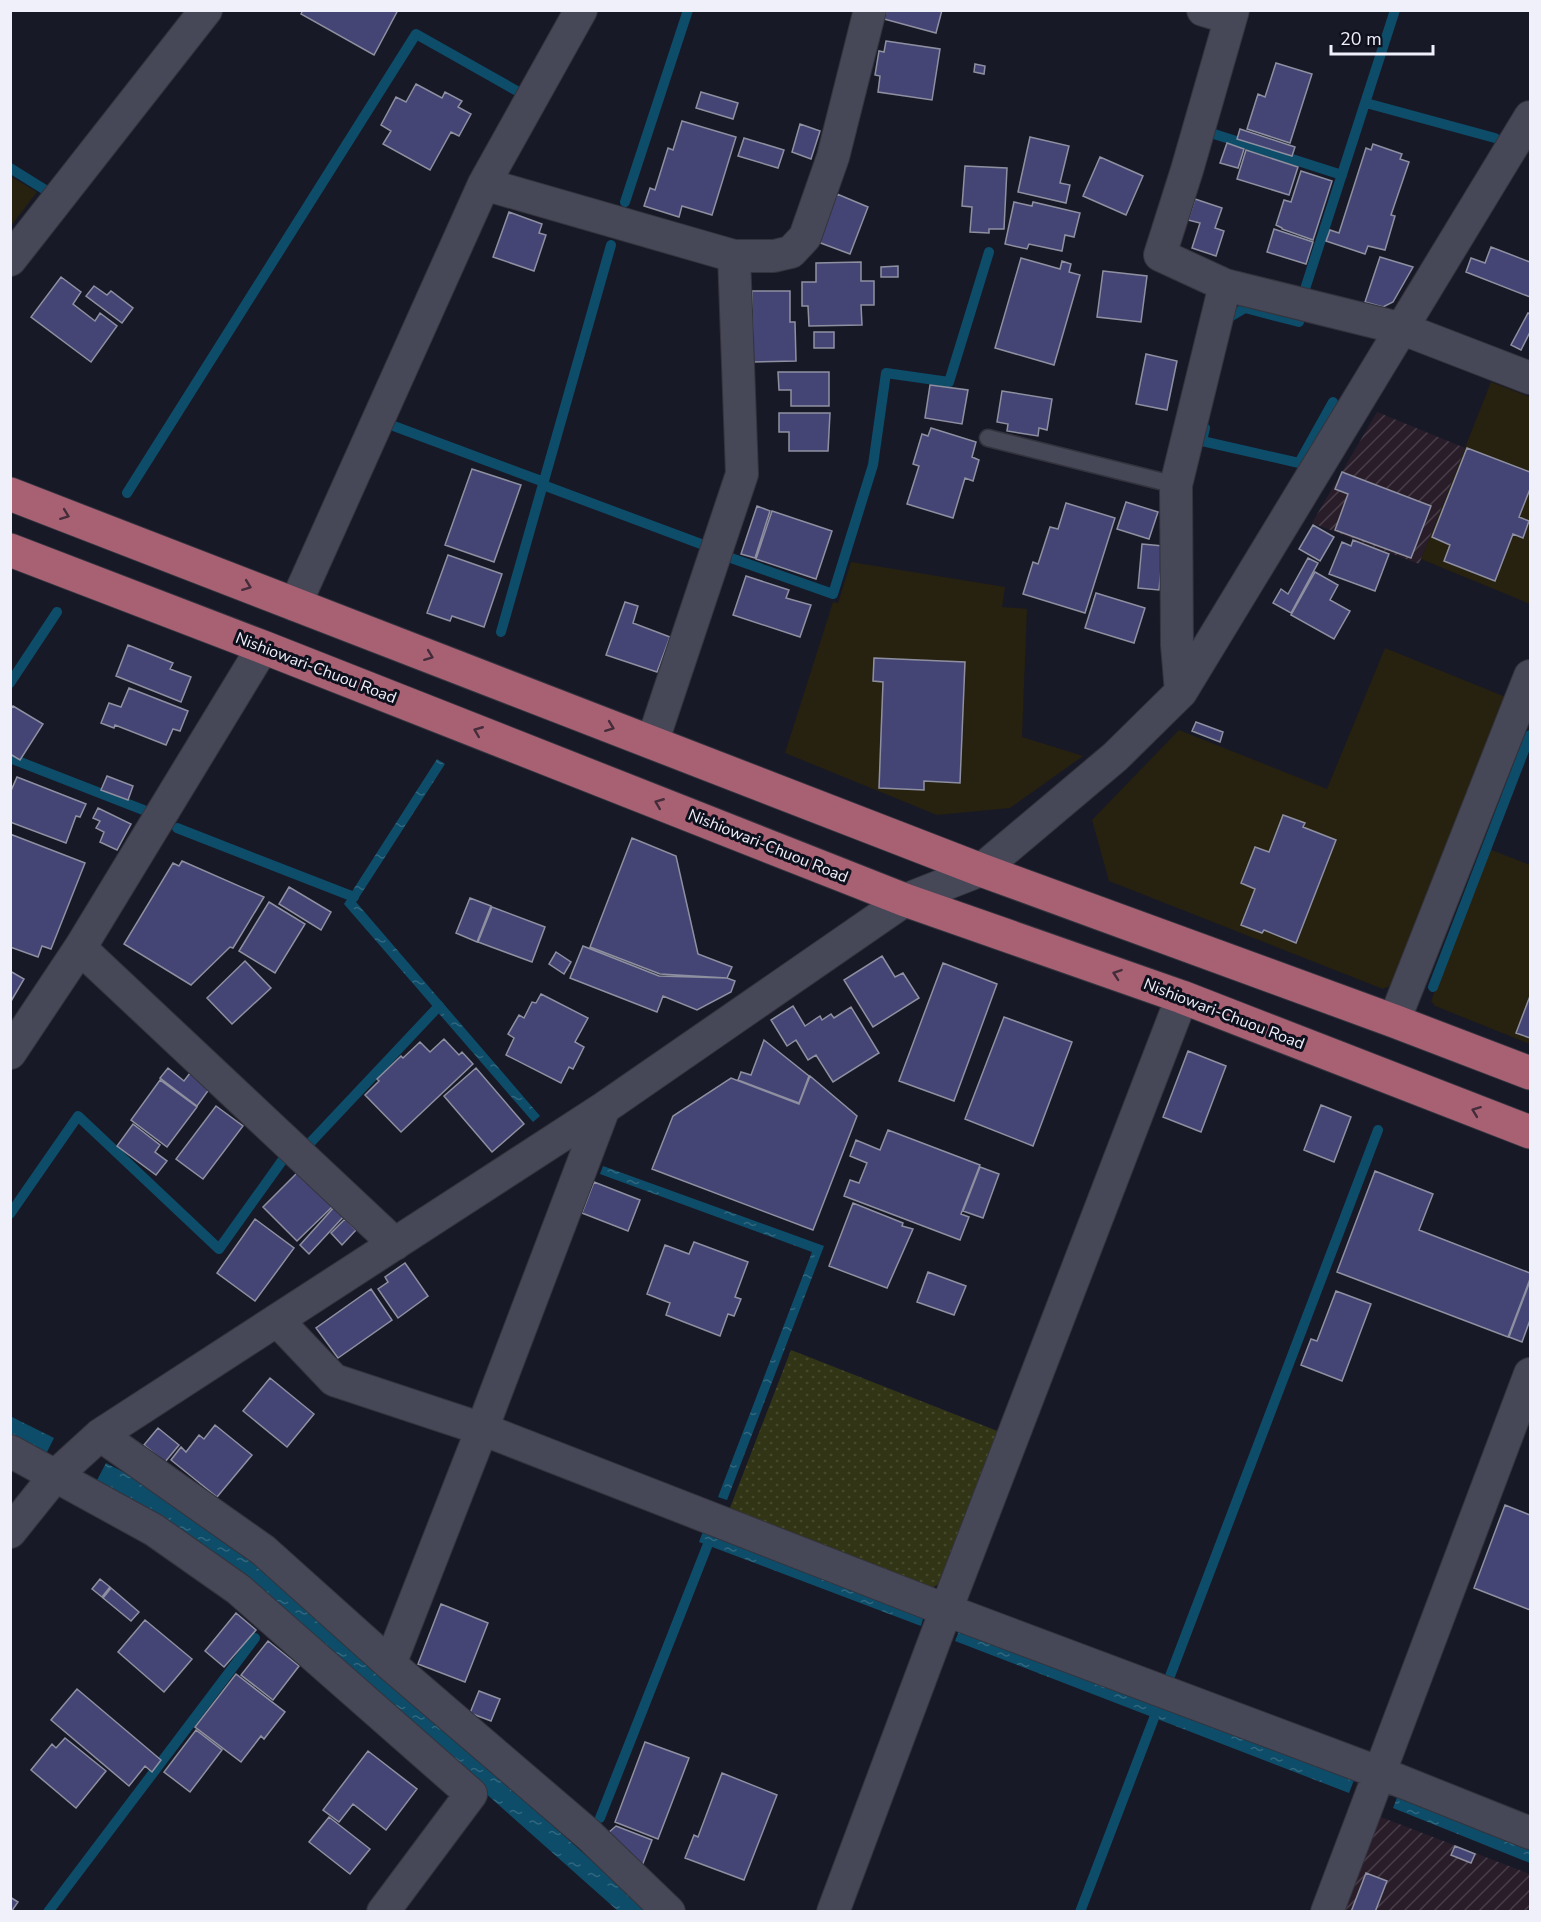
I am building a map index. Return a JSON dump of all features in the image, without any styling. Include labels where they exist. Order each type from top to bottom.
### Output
[{"type":"main road","points":[[10,494],[981,870],[1530,1073]]},
{"type":"main road","name":"Nishiowari-Chuou Road","points":[[10,550],[263,647],[905,900],[1182,997],[1530,1132]]},
{"type":"street","points":[[10,261],[206,10]]},
{"type":"street","points":[[295,604],[484,184],[581,10]]},
{"type":"street","points":[[484,184],[734,256],[774,256],[791,252],[805,237],[833,157],[870,10]]},
{"type":"street","points":[[1222,13],[1187,170],[1160,255],[1225,285],[1403,329],[1530,378]]},
{"type":"street","points":[[10,1532],[55,1476],[100,1435],[604,1108],[905,900],[981,870],[1115,757],[1181,692],[1530,117]]},
{"type":"street","points":[[652,743],[742,474],[734,256]]},
{"type":"street","points":[[1181,692],[1177,645],[1176,485],[1225,285]]},
{"type":"street","points":[[10,1053],[80,948],[263,647]]},
{"type":"street","points":[[1394,1021],[1530,676]]},
{"type":"street","points":[[80,948],[395,1244]]},
{"type":"street","points":[[833,1911],[946,1610],[1182,997]]},
{"type":"street","points":[[390,1664],[604,1108]]},
{"type":"street","points":[[277,1320],[334,1380],[482,1429],[946,1610],[1380,1773],[1530,1833]]},
{"type":"street","points":[[1327,1911],[1530,1374]]},
{"type":"street","points":[[100,1435],[263,1550],[390,1664],[588,1834],[669,1911]]},
{"type":"street","points":[[10,1451],[154,1530],[238,1589],[471,1794],[383,1911]]},
{"type":"lane","points":[[988,438],[1176,485]]},
{"type":"shaded area","points":[[10,176],[37,192],[11,226],[10,226]]},
{"type":"shaded area","points":[[1491,382],[1530,397],[1530,604],[1421,559]]},
{"type":"shaded area","points":[[1377,412],[1465,448],[1419,564],[1312,523]]},
{"type":"shaded area","points":[[851,562],[1005,587],[1002,607],[1027,609],[1022,737],[1083,756],[1010,808],[937,815],[785,753],[833,602],[838,603]]},
{"type":"shaded area","points":[[1385,648],[1513,700],[1398,982],[1383,989],[1109,881],[1092,820],[1179,730],[1327,789]]},
{"type":"shaded area","points":[[1489,849],[1530,865],[1530,1044],[1435,1006],[1431,1001]]},
{"type":"shaded area","points":[[1378,1816],[1530,1874],[1530,1911],[1341,1912]]},
{"type":"green space","points":[[791,1350],[1005,1434],[950,1576],[931,1589],[728,1513]]},
{"type":"water","points":[[437,759],[445,764],[356,902],[540,1116],[533,1122],[344,904]]},
{"type":"water","points":[[603,1166],[824,1246],[727,1500],[718,1497],[812,1252],[600,1174]]},
{"type":"water","points":[[10,1416],[54,1438],[45,1456],[11,1438]]},
{"type":"water","points":[[106,1463],[164,1493],[259,1563],[648,1911],[618,1911],[247,1581],[95,1484]]},
{"type":"water","points":[[704,1529],[925,1612],[921,1626],[699,1542]]},
{"type":"water","points":[[960,1628],[1354,1780],[1349,1793],[955,1641]]},
{"type":"water","points":[[1398,1795],[1530,1848],[1530,1863],[1393,1808]]},
{"type":"building","points":[[303,10],[398,10],[374,55],[301,14]]},
{"type":"building","points":[[887,10],[942,10],[936,33],[884,19]]},
{"type":"building","points":[[886,41],[940,49],[932,100],[878,92],[880,76],[875,75],[879,51],[884,52]]},
{"type":"building","points":[[1276,63],[1312,74],[1290,143],[1247,129],[1258,94],[1265,97]]},
{"type":"building","points":[[975,64],[985,66],[984,74],[974,72]]},
{"type":"building","points":[[416,84],[442,98],[445,92],[462,101],[458,107],[471,114],[459,136],[451,132],[430,170],[383,144],[391,131],[381,125],[396,97],[406,102]]},
{"type":"building","points":[[701,92],[738,103],[733,119],[696,108]]},
{"type":"building","points":[[682,121],[736,137],[712,215],[682,206],[679,217],[644,206],[650,188],[655,190],[668,148],[673,150]]},
{"type":"building","points":[[800,124],[820,131],[811,159],[792,152]]},
{"type":"building","points":[[1240,129],[1295,147],[1292,156],[1237,139]]},
{"type":"building","points":[[1030,137],[1069,146],[1060,183],[1070,185],[1066,203],[1018,192]]},
{"type":"building","points":[[744,138],[784,150],[778,168],[738,156]]},
{"type":"building","points":[[1227,143],[1244,149],[1238,168],[1220,163]]},
{"type":"building","points":[[1373,144],[1402,154],[1400,159],[1409,162],[1391,215],[1395,216],[1385,250],[1368,246],[1365,254],[1326,241],[1330,230],[1339,233],[1366,148],[1371,150]]},
{"type":"building","points":[[1246,150],[1298,167],[1289,195],[1237,179]]},
{"type":"building","points":[[1100,157],[1143,176],[1126,215],[1083,196]]},
{"type":"building","points":[[965,166],[1007,168],[1004,229],[989,229],[989,233],[970,232],[972,207],[962,206]]},
{"type":"building","points":[[1301,171],[1332,181],[1313,240],[1276,225],[1284,200],[1291,202]]},
{"type":"building","points":[[837,194],[868,207],[850,254],[818,242]]},
{"type":"building","points":[[1195,199],[1222,208],[1215,228],[1224,231],[1216,256],[1192,248],[1200,223],[1188,220]]},
{"type":"building","points":[[1014,202],[1032,206],[1033,202],[1080,213],[1074,237],[1065,235],[1062,251],[1029,244],[1027,249],[1005,244]]},
{"type":"building","points":[[509,212],[542,224],[539,233],[546,235],[534,271],[493,257]]},
{"type":"building","points":[[1274,229],[1313,242],[1306,264],[1267,252]]},
{"type":"building","points":[[1491,247],[1530,262],[1530,297],[1466,272],[1471,258],[1485,263]]},
{"type":"building","points":[[1380,257],[1413,267],[1393,302],[1383,307],[1365,302]]},
{"type":"building","points":[[1021,258],[1060,269],[1062,261],[1071,264],[1069,272],[1080,275],[1054,365],[995,348]]},
{"type":"building","points":[[861,262],[861,281],[874,281],[874,305],[861,305],[862,325],[809,326],[808,306],[802,306],[802,282],[816,282],[816,263]]},
{"type":"building","points":[[898,266],[898,277],[881,277],[881,267]]},
{"type":"building","points":[[1103,271],[1147,276],[1141,322],[1097,317]]},
{"type":"building","points":[[61,277],[81,292],[73,304],[95,321],[100,313],[117,326],[91,362],[31,317]]},
{"type":"building","points":[[94,286],[107,295],[111,291],[133,308],[122,323],[86,296]]},
{"type":"building","points":[[752,291],[790,291],[790,322],[795,322],[796,361],[753,362]]},
{"type":"building","points":[[1528,313],[1530,314],[1530,332],[1521,350],[1511,345]]},
{"type":"building","points":[[814,332],[834,332],[834,348],[814,348]]},
{"type":"building","points":[[1146,354],[1177,361],[1167,410],[1136,404]]},
{"type":"building","points":[[778,372],[829,372],[829,406],[791,406],[791,390],[779,390]]},
{"type":"building","points":[[930,385],[968,390],[962,424],[925,418]]},
{"type":"building","points":[[1002,391],[1052,399],[1047,430],[1039,428],[1038,436],[1007,431],[1008,424],[997,422]]},
{"type":"building","points":[[779,413],[830,413],[828,451],[789,451],[789,432],[779,432]]},
{"type":"building","points":[[931,428],[976,442],[972,457],[979,460],[973,481],[965,478],[953,518],[907,504],[919,466],[913,464],[922,434],[928,436]]},
{"type":"building","points":[[1467,448],[1530,472],[1530,489],[1519,517],[1529,521],[1523,538],[1513,534],[1495,581],[1444,561],[1450,545],[1432,537]]},
{"type":"building","points":[[472,469],[521,485],[494,562],[445,545]]},
{"type":"building","points":[[1342,472],[1431,506],[1411,558],[1335,530],[1348,494],[1335,489]]},
{"type":"building","points":[[1126,502],[1158,512],[1149,539],[1117,529]]},
{"type":"building","points":[[1066,503],[1115,518],[1085,613],[1023,594],[1033,562],[1038,564],[1050,527],[1058,529]]},
{"type":"building","points":[[757,506],[770,511],[755,558],[741,554]]},
{"type":"building","points":[[772,511],[832,531],[816,579],[756,559]]},
{"type":"building","points":[[1313,525],[1334,537],[1320,561],[1299,549]]},
{"type":"building","points":[[1353,540],[1389,554],[1375,591],[1329,574],[1342,542],[1351,546]]},
{"type":"building","points":[[1142,544],[1163,546],[1159,590],[1138,588]]},
{"type":"building","points":[[448,555],[502,574],[484,627],[452,616],[450,621],[427,613]]},
{"type":"building","points":[[1308,558],[1318,563],[1291,613],[1273,603],[1281,589],[1288,594]]},
{"type":"building","points":[[1315,572],[1338,585],[1330,600],[1350,611],[1334,639],[1291,615]]},
{"type":"building","points":[[746,576],[789,590],[786,598],[811,605],[800,637],[733,615]]},
{"type":"building","points":[[1096,593],[1145,608],[1134,643],[1085,628]]},
{"type":"building","points":[[625,602],[638,606],[633,623],[670,637],[657,672],[606,655]]},
{"type":"building","points":[[128,645],[173,663],[170,669],[191,677],[181,702],[116,676]]},
{"type":"building","points":[[874,658],[965,662],[960,783],[924,781],[924,790],[879,788],[883,682],[873,681]]},
{"type":"building","points":[[129,688],[188,711],[180,731],[173,729],[166,745],[115,725],[114,728],[101,723],[109,703],[121,707]]},
{"type":"building","points":[[13,706],[43,724],[20,760],[10,754],[10,710]]},
{"type":"building","points":[[1196,722],[1223,732],[1220,742],[1192,731]]},
{"type":"building","points":[[107,776],[133,786],[128,800],[101,790]]},
{"type":"building","points":[[17,777],[86,804],[80,817],[76,816],[66,843],[10,822],[10,793]]},
{"type":"building","points":[[98,808],[131,824],[117,850],[100,842],[104,832],[96,828],[100,821],[93,818]]},
{"type":"building","points":[[1283,815],[1305,823],[1303,827],[1336,840],[1296,943],[1264,930],[1262,933],[1241,925],[1255,889],[1241,883],[1255,847],[1269,852]]},
{"type":"building","points":[[10,834],[85,863],[51,949],[42,946],[38,957],[10,947]]},
{"type":"building","points":[[632,838],[676,856],[698,954],[732,967],[727,978],[660,974],[590,947]]},
{"type":"building","points":[[182,861],[264,897],[233,948],[230,947],[191,985],[124,944],[173,863],[179,866]]},
{"type":"building","points":[[289,887],[331,912],[321,930],[279,904]]},
{"type":"building","points":[[470,898],[491,906],[477,942],[456,933]]},
{"type":"building","points":[[269,902],[305,924],[275,973],[239,951]]},
{"type":"building","points":[[492,907],[545,927],[532,962],[478,942]]},
{"type":"building","points":[[583,946],[659,976],[727,978],[735,981],[731,992],[697,1010],[663,996],[657,1012],[570,978]]},
{"type":"building","points":[[556,952],[571,962],[564,974],[549,964]]},
{"type":"building","points":[[882,956],[895,977],[903,973],[919,998],[873,1027],[844,980]]},
{"type":"building","points":[[245,961],[271,988],[232,1024],[207,998]]},
{"type":"building","points":[[943,963],[997,984],[954,1101],[899,1081]]},
{"type":"building","points":[[10,971],[24,979],[10,1003]]},
{"type":"building","points":[[541,994],[588,1018],[575,1042],[584,1047],[573,1069],[569,1067],[561,1083],[506,1055],[514,1038],[508,1034],[519,1015],[524,1018],[532,1002],[536,1003]]},
{"type":"building","points":[[1530,996],[1530,1038],[1516,1033]]},
{"type":"building","points":[[793,1006],[805,1026],[820,1016],[822,1020],[831,1014],[834,1018],[851,1007],[879,1053],[833,1082],[816,1055],[808,1060],[796,1040],[787,1046],[771,1020]]},
{"type":"building","points":[[1004,1017],[1072,1042],[1033,1146],[965,1119]]},
{"type":"building","points":[[444,1039],[459,1055],[462,1052],[473,1064],[401,1132],[365,1095],[379,1081],[377,1079],[420,1042],[430,1052]]},
{"type":"building","points":[[764,1040],[809,1076],[799,1103],[738,1080],[741,1072],[751,1075]]},
{"type":"building","points":[[1188,1051],[1226,1066],[1201,1132],[1163,1117]]},
{"type":"building","points":[[168,1068],[184,1081],[190,1073],[210,1088],[197,1106],[160,1078]]},
{"type":"building","points":[[476,1068],[524,1124],[492,1152],[444,1096]]},
{"type":"building","points":[[810,1076],[857,1116],[813,1230],[652,1169],[673,1116],[731,1078],[799,1104]]},
{"type":"building","points":[[160,1080],[197,1107],[167,1147],[131,1120]]},
{"type":"building","points":[[1321,1105],[1351,1117],[1334,1162],[1304,1150]]},
{"type":"building","points":[[216,1106],[243,1126],[203,1179],[176,1159]]},
{"type":"building","points":[[133,1124],[160,1145],[155,1152],[167,1161],[156,1175],[117,1146]]},
{"type":"building","points":[[888,1130],[980,1165],[961,1214],[969,1217],[960,1240],[844,1196],[850,1180],[859,1183],[867,1163],[850,1156],[856,1140],[880,1150]]},
{"type":"building","points":[[980,1167],[999,1174],[983,1218],[963,1211]]},
{"type":"building","points":[[299,1171],[333,1206],[297,1241],[263,1207]]},
{"type":"building","points":[[1375,1171],[1433,1194],[1419,1230],[1530,1273],[1530,1279],[1508,1337],[1337,1272]]},
{"type":"building","points":[[594,1182],[640,1200],[628,1231],[582,1213]]},
{"type":"building","points":[[853,1203],[913,1229],[887,1288],[829,1266]]},
{"type":"building","points":[[335,1206],[345,1215],[309,1254],[300,1245]]},
{"type":"building","points":[[255,1219],[294,1248],[255,1301],[217,1273]]},
{"type":"building","points":[[345,1219],[356,1230],[342,1245],[331,1233]]},
{"type":"building","points":[[694,1242],[748,1262],[735,1297],[741,1299],[734,1316],[728,1314],[720,1336],[666,1315],[670,1303],[647,1294],[665,1245],[689,1254]]},
{"type":"building","points":[[405,1263],[428,1296],[398,1318],[378,1289],[388,1282],[385,1277]]},
{"type":"building","points":[[928,1272],[966,1286],[954,1315],[917,1302]]},
{"type":"building","points":[[1530,1281],[1530,1320],[1522,1342],[1509,1337]]},
{"type":"building","points":[[371,1289],[392,1320],[338,1358],[316,1328]]},
{"type":"building","points":[[1336,1291],[1371,1304],[1342,1381],[1301,1365],[1311,1339],[1317,1341]]},
{"type":"building","points":[[270,1378],[314,1414],[287,1447],[243,1411]]},
{"type":"building","points":[[215,1425],[252,1455],[217,1497],[171,1460],[181,1447],[186,1452],[199,1435],[204,1439]]},
{"type":"building","points":[[158,1428],[179,1445],[165,1462],[144,1445]]},
{"type":"building","points":[[1505,1505],[1530,1515],[1530,1610],[1474,1588]]},
{"type":"building","points":[[100,1579],[110,1587],[102,1597],[92,1589]]},
{"type":"building","points":[[111,1588],[139,1612],[131,1621],[103,1598]]},
{"type":"building","points":[[441,1604],[488,1623],[465,1682],[418,1664]]},
{"type":"building","points":[[236,1613],[256,1630],[224,1667],[205,1651]]},
{"type":"building","points":[[145,1620],[192,1659],[164,1692],[118,1652]]},
{"type":"building","points":[[268,1641],[299,1666],[273,1700],[241,1675]]},
{"type":"building","points":[[236,1674],[285,1712],[264,1739],[261,1736],[241,1762],[195,1727]]},
{"type":"building","points":[[77,1689],[161,1760],[152,1772],[145,1766],[129,1786],[51,1720]]},
{"type":"building","points":[[479,1691],[500,1699],[491,1721],[470,1713]]},
{"type":"building","points":[[196,1730],[222,1750],[190,1792],[164,1772]]},
{"type":"building","points":[[65,1738],[106,1771],[76,1808],[31,1770],[52,1744],[56,1748]]},
{"type":"building","points":[[645,1742],[689,1758],[658,1839],[615,1822]]},
{"type":"building","points":[[368,1751],[417,1789],[386,1830],[353,1804],[339,1822],[323,1810]]},
{"type":"building","points":[[722,1773],[777,1795],[744,1880],[685,1858],[694,1835],[698,1837]]},
{"type":"building","points":[[329,1817],[370,1849],[350,1874],[309,1842]]},
{"type":"building","points":[[616,1826],[652,1840],[642,1866],[608,1833]]},
{"type":"building","points":[[1455,1846],[1475,1854],[1471,1863],[1451,1855]]},
{"type":"building","points":[[1366,1873],[1387,1881],[1375,1912],[1351,1912]]},
{"type":"building","points":[[10,1897],[18,1902],[11,1912],[10,1912]]},
{"type":"waterway","points":[[625,202],[688,10]]},
{"type":"waterway","points":[[1305,289],[1395,10]]},
{"type":"waterway","points":[[127,493],[416,34],[517,91]]},
{"type":"waterway","points":[[1366,103],[1495,138]]},
{"type":"waterway","points":[[1214,134],[1342,175]]},
{"type":"waterway","points":[[10,168],[47,191]]},
{"type":"waterway","points":[[501,632],[611,245]]},
{"type":"waterway","points":[[731,558],[833,594],[873,465],[886,373],[949,382],[989,252]]},
{"type":"waterway","points":[[1227,324],[1228,318],[1245,308],[1299,322]]},
{"type":"waterway","points":[[1205,428],[1202,441],[1299,463],[1333,402]]},
{"type":"waterway","points":[[391,425],[544,482]]},
{"type":"waterway","points":[[543,485],[701,544]]},
{"type":"waterway","points":[[10,683],[57,612]]},
{"type":"waterway","points":[[1433,987],[1530,735]]},
{"type":"waterway","points":[[10,758],[146,811]]},
{"type":"waterway","points":[[177,828],[354,897]]},
{"type":"waterway","points":[[310,1143],[439,1006]]},
{"type":"waterway","points":[[10,1214],[78,1116],[219,1249],[284,1158]]},
{"type":"waterway","points":[[1167,1684],[1378,1130]]},
{"type":"waterway","points":[[600,1818],[708,1544]]},
{"type":"waterway","points":[[48,1912],[255,1638]]},
{"type":"waterway","points":[[1080,1912],[1154,1718]]}]
